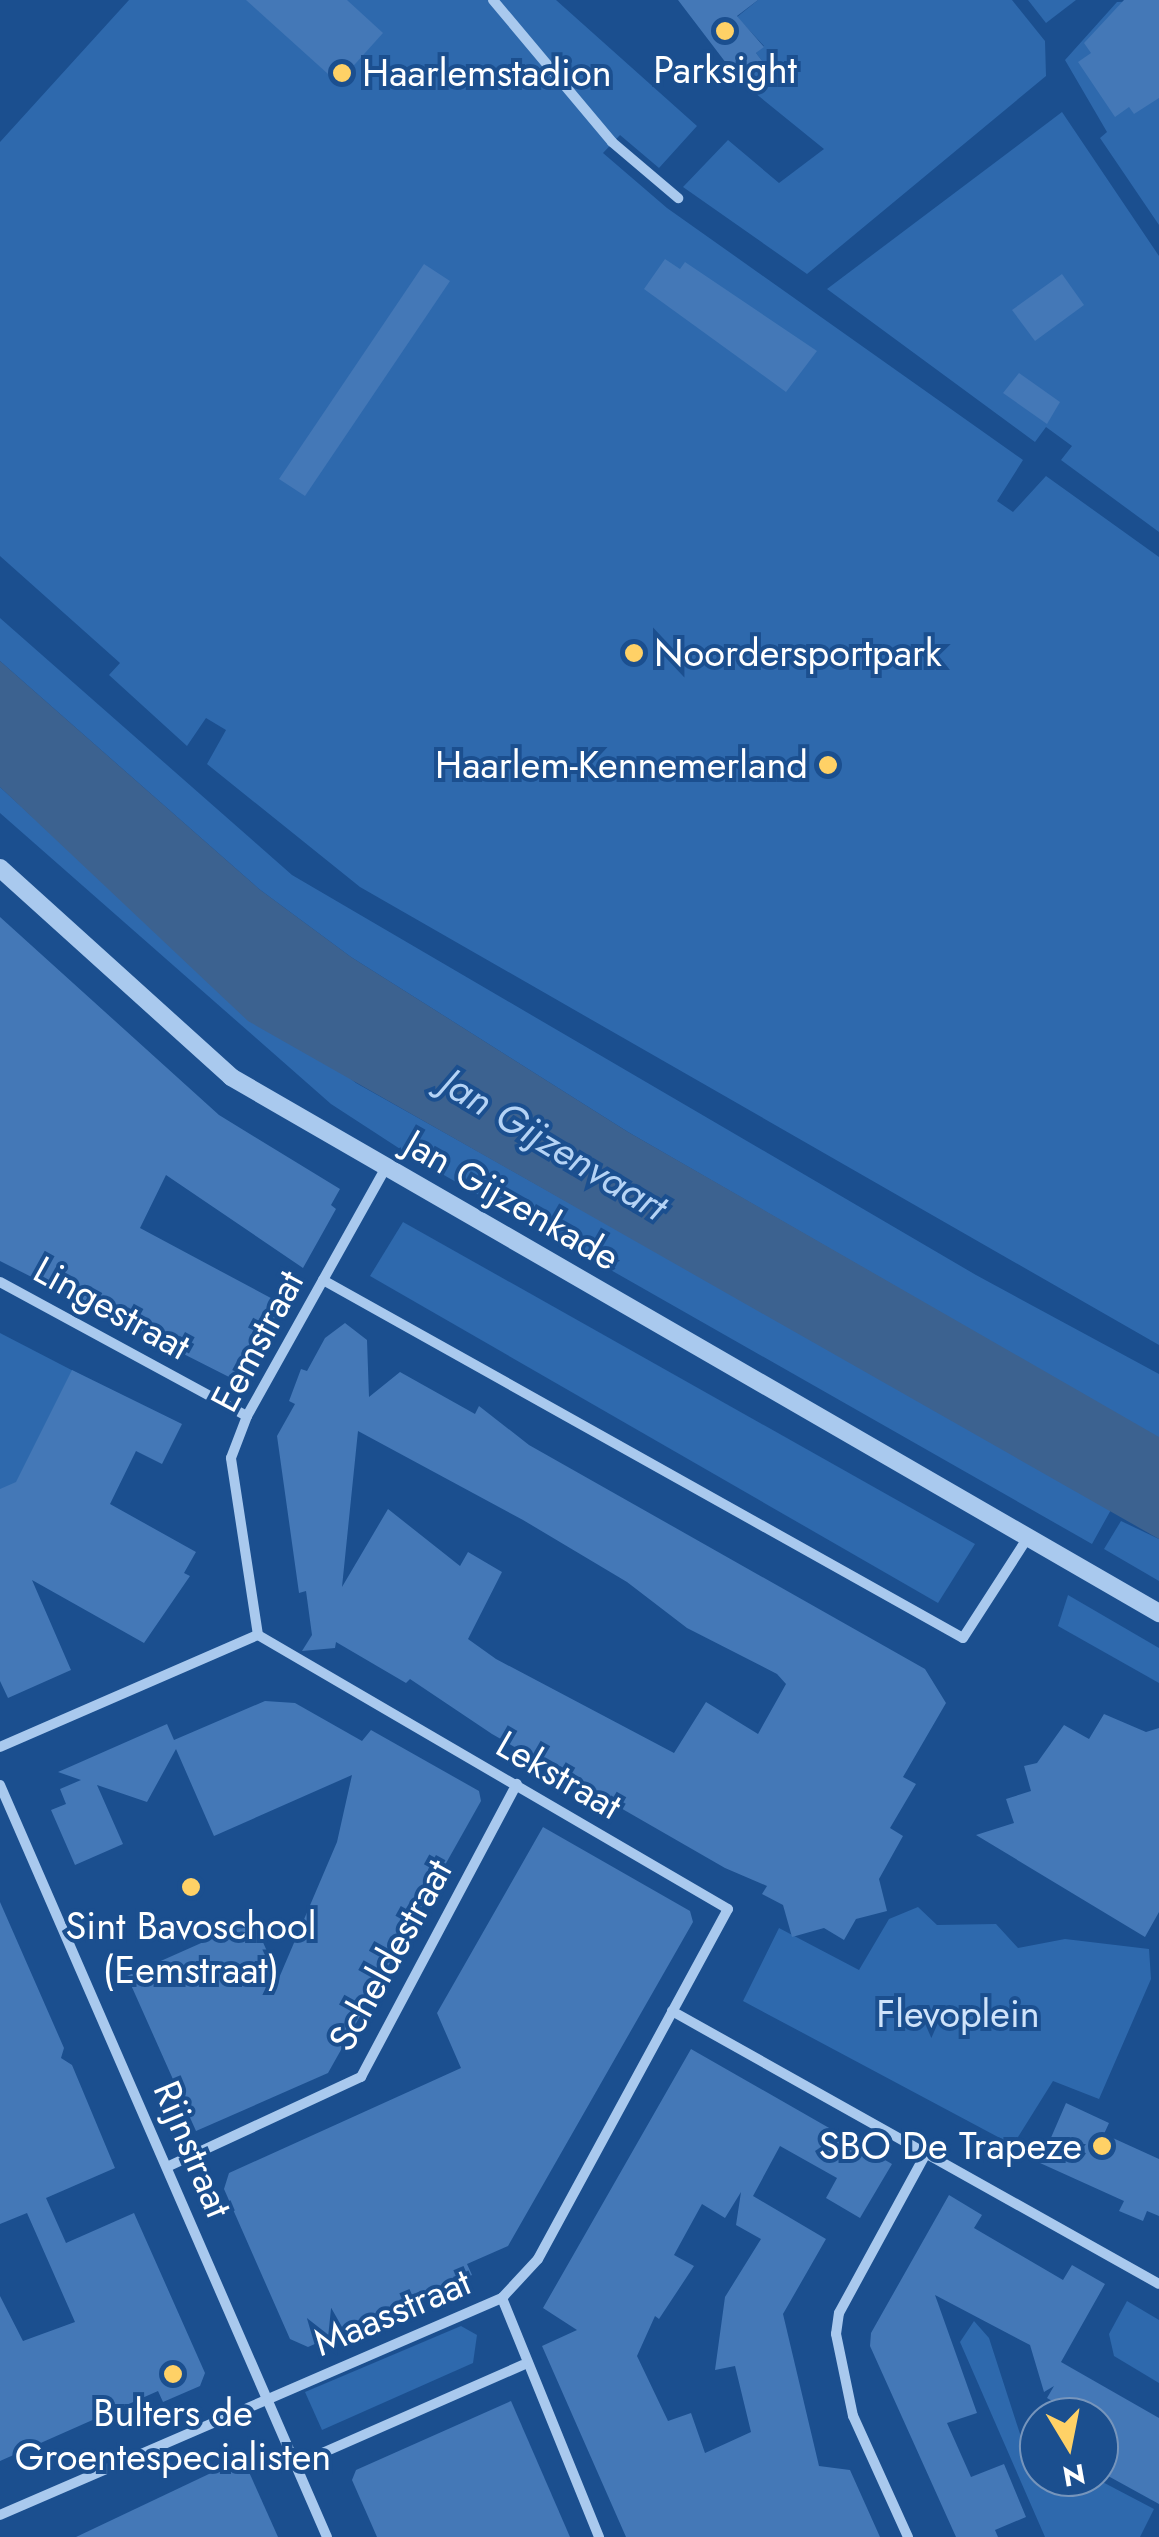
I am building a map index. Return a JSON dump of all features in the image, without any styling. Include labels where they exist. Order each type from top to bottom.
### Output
[{"type":"street","points":[[494,0],[612,142],[678,198]]},
{"type":"street","name":"Jan Gijzenkade","points":[[0,868],[231,1078],[1159,1612]]},
{"type":"street","name":"Eemstraat","points":[[258,1636],[231,1458],[247,1416],[388,1165]]},
{"type":"street","points":[[323,1280],[964,1638],[1028,1537]]},
{"type":"street","name":"Lingestraat","points":[[0,1282],[247,1416]]},
{"type":"street","points":[[0,1747],[258,1636]]},
{"type":"street","name":"Lekstraat","points":[[258,1636],[728,1909],[672,2011]]},
{"type":"street","name":"Scheldestraat","points":[[169,2166],[361,2077],[517,1784]]},
{"type":"street","name":"Rijnstraat","points":[[0,1786],[169,2166],[263,2400],[327,2537]]},
{"type":"street","points":[[672,2011],[1159,2284]]},
{"type":"street","name":"Maasstraat","points":[[0,2515],[502,2298],[538,2259],[672,2011]]},
{"type":"street","points":[[908,2537],[853,2416],[836,2334],[839,2313],[925,2155]]},
{"type":"street","points":[[502,2298],[524,2365],[598,2537]]},
{"type":"street","points":[[295,2465],[524,2365]]},
{"type":"green space","name":"Noordersportpark","points":[[129,0],[556,0],[697,126],[659,168],[620,135],[603,153],[667,208],[1023,460],[997,501],[1013,512],[1046,476],[1159,557],[1159,1345],[360,887],[207,764],[226,730],[206,718],[187,746],[109,675],[120,663],[0,556],[0,142]]},
{"type":"green space","points":[[758,0],[1012,0],[1045,41],[1046,76],[807,274],[683,187],[728,140],[779,183],[824,149],[739,80],[763,62],[756,53],[764,46],[737,17]]},
{"type":"green space","points":[[1028,0],[1076,0],[1046,23]]},
{"type":"green space","points":[[1159,0],[1159,225],[1100,138],[1107,132],[1065,60],[1117,2]]},
{"type":"green space","points":[[1062,112],[1159,256],[1159,532],[1061,460],[1072,446],[1046,427],[1035,442],[827,289]]},
{"type":"green space","points":[[0,618],[292,875],[976,1275],[1159,1374],[1159,1489],[1144,1430],[628,1132],[351,957],[259,889],[0,661]]},
{"type":"green space","points":[[0,787],[100,879],[356,1083],[1112,1508],[1092,1544],[414,1158],[331,1104],[0,813]]},
{"type":"green space","points":[[403,1222],[975,1544],[938,1603],[370,1276]]},
{"type":"green space","points":[[0,1333],[85,1377],[23,1495],[0,1505]]},
{"type":"green space","points":[[1121,1521],[1159,1539],[1159,1581],[1104,1549]]},
{"type":"green space","points":[[1068,1595],[1159,1648],[1159,1683],[1058,1626]]},
{"type":"green space","name":"Flevoplein","points":[[918,1907],[937,1925],[996,1924],[1018,1948],[1065,1939],[1149,1949],[1151,1979],[1099,2099],[1053,2081],[1013,2145],[743,2001],[779,1928],[859,1970],[889,1919]]},
{"type":"green space","points":[[1127,2301],[1159,2320],[1159,2383],[1114,2356],[1109,2334]]},
{"type":"green space","points":[[974,2321],[989,2338],[1019,2431],[1019,2477],[960,2342]]},
{"type":"green space","points":[[461,2326],[477,2335],[473,2363],[322,2430],[305,2392]]},
{"type":"green space","points":[[1119,2491],[1154,2509],[1140,2537],[1045,2537],[1028,2497],[1119,2497]]},
{"type":"water","name":"Jan Gijzenvaart","points":[[0,661],[259,889],[351,957],[628,1132],[1159,1437],[1159,1539],[248,1021],[0,787]]},
{"type":"building","name":"Haarlemstadion","points":[[246,0],[347,0],[383,33],[338,83]]},
{"type":"building","name":"Parksight","points":[[678,0],[758,0],[737,16],[764,47],[756,53],[763,62],[739,80]]},
{"type":"building","points":[[1124,0],[1159,0],[1159,98],[1134,114],[1129,107],[1115,117],[1078,62],[1091,53],[1084,43]]},
{"type":"building","points":[[665,259],[680,269],[685,262],[817,351],[786,392],[644,289]]},
{"type":"building","points":[[424,264],[450,281],[305,496],[279,479]]},
{"type":"building","points":[[1062,274],[1084,305],[1035,341],[1012,310]]},
{"type":"building","points":[[1019,373],[1060,402],[1047,424],[1003,393]]},
{"type":"building","points":[[0,917],[219,1115],[340,1189],[331,1205],[336,1209],[303,1268],[166,1175],[140,1228],[282,1304],[253,1359],[233,1379],[0,1261]]},
{"type":"building","points":[[345,1323],[367,1340],[369,1397],[400,1372],[475,1414],[479,1406],[529,1445],[925,1669],[946,1703],[903,1777],[916,1784],[890,1828],[903,1836],[879,1879],[887,1911],[856,1919],[844,1940],[824,1928],[792,1937],[783,1905],[762,1894],[767,1886],[725,1868],[492,1734],[410,1679],[406,1683],[336,1642],[335,1648],[302,1651],[312,1635],[306,1591],[299,1593],[277,1436],[295,1404],[289,1401],[301,1369],[307,1371],[325,1338]],"holes":[[[358,1431],[523,1520],[627,1582],[687,1628],[777,1674],[786,1684],[758,1734],[706,1702],[674,1753],[496,1659],[468,1639],[502,1572],[468,1552],[460,1566],[388,1509],[342,1587]]]},
{"type":"building","points":[[72,1370],[182,1424],[162,1464],[136,1451],[110,1504],[196,1552],[184,1573],[190,1576],[144,1643],[32,1580],[71,1670],[8,1698],[0,1681],[0,1489],[16,1482]]},
{"type":"building","points":[[265,1701],[295,1703],[362,1741],[371,1730],[479,1791],[481,1801],[328,2073],[196,2131],[127,1976],[253,1920],[279,1978],[337,1842],[352,1775],[214,1836],[176,1749],[147,1802],[97,1785],[123,1844],[75,1865],[51,1810],[66,1804],[60,1789],[81,1780],[58,1772],[167,1724],[174,1740]]},
{"type":"building","points":[[1104,1714],[1146,1732],[1159,1728],[1159,1912],[1145,1937],[976,1835],[1014,1823],[1006,1799],[1031,1791],[1024,1766],[1037,1763],[1064,1725],[1089,1739]]},
{"type":"building","points":[[543,1827],[690,1911],[693,1922],[508,2246],[467,2264],[472,2275],[308,2347],[290,2339],[224,2189],[229,2173],[461,2068],[437,2013]]},
{"type":"building","points":[[0,1902],[64,2048],[61,2058],[72,2065],[115,2168],[46,2198],[66,2243],[134,2213],[205,2373],[200,2386],[163,2402],[158,2391],[0,2461],[0,2296],[23,2341],[75,2322],[27,2213],[0,2224]]},
{"type":"building","points":[[691,2049],[892,2164],[860,2218],[826,2198],[837,2178],[780,2146],[753,2196],[826,2239],[783,2314],[819,2466],[850,2470],[880,2537],[626,2537],[542,2346],[577,2330],[543,2308]],"holes":[[[741,2192],[736,2225],[761,2239],[725,2297],[715,2370],[735,2366],[751,2432],[705,2453],[691,2413],[668,2421],[637,2356],[655,2316],[659,2319],[694,2266],[674,2255],[702,2204],[725,2218]]]},
{"type":"building","points":[[1066,2103],[1109,2123],[1104,2134],[1159,2159],[1159,2216],[1147,2211],[1143,2221],[1119,2211],[1124,2201],[1040,2163]]},
{"type":"building","points":[[949,2195],[982,2215],[974,2228],[1063,2280],[1072,2265],[1105,2284],[1061,2362],[1159,2418],[1159,2504],[1119,2482],[1119,2397],[1048,2397],[1054,2386],[1044,2392],[1030,2345],[935,2295],[977,2413],[947,2423],[971,2477],[1004,2464],[1026,2517],[995,2530],[998,2537],[956,2537],[870,2346],[871,2333]]},
{"type":"building","points":[[511,2401],[570,2537],[377,2537],[352,2480],[356,2470]]},
{"type":"building","points":[[230,2464],[249,2472],[278,2537],[76,2537]]},
{"type":"place","name":"Parksight","points":[[725,31]]},
{"type":"place","name":"Haarlemstadion","points":[[342,73]]},
{"type":"place","name":"Noordersportpark","points":[[634,653]]},
{"type":"place","name":"Haarlem-Kennemerland","points":[[828,765]]},
{"type":"place","name":"Sint Bavoschool (Eemstraat)","points":[[191,1887]]},
{"type":"place","name":"SBO De Trapeze","points":[[1102,2146]]},
{"type":"place","name":"Bulters de Groentespecialisten","points":[[173,2374]]}]
